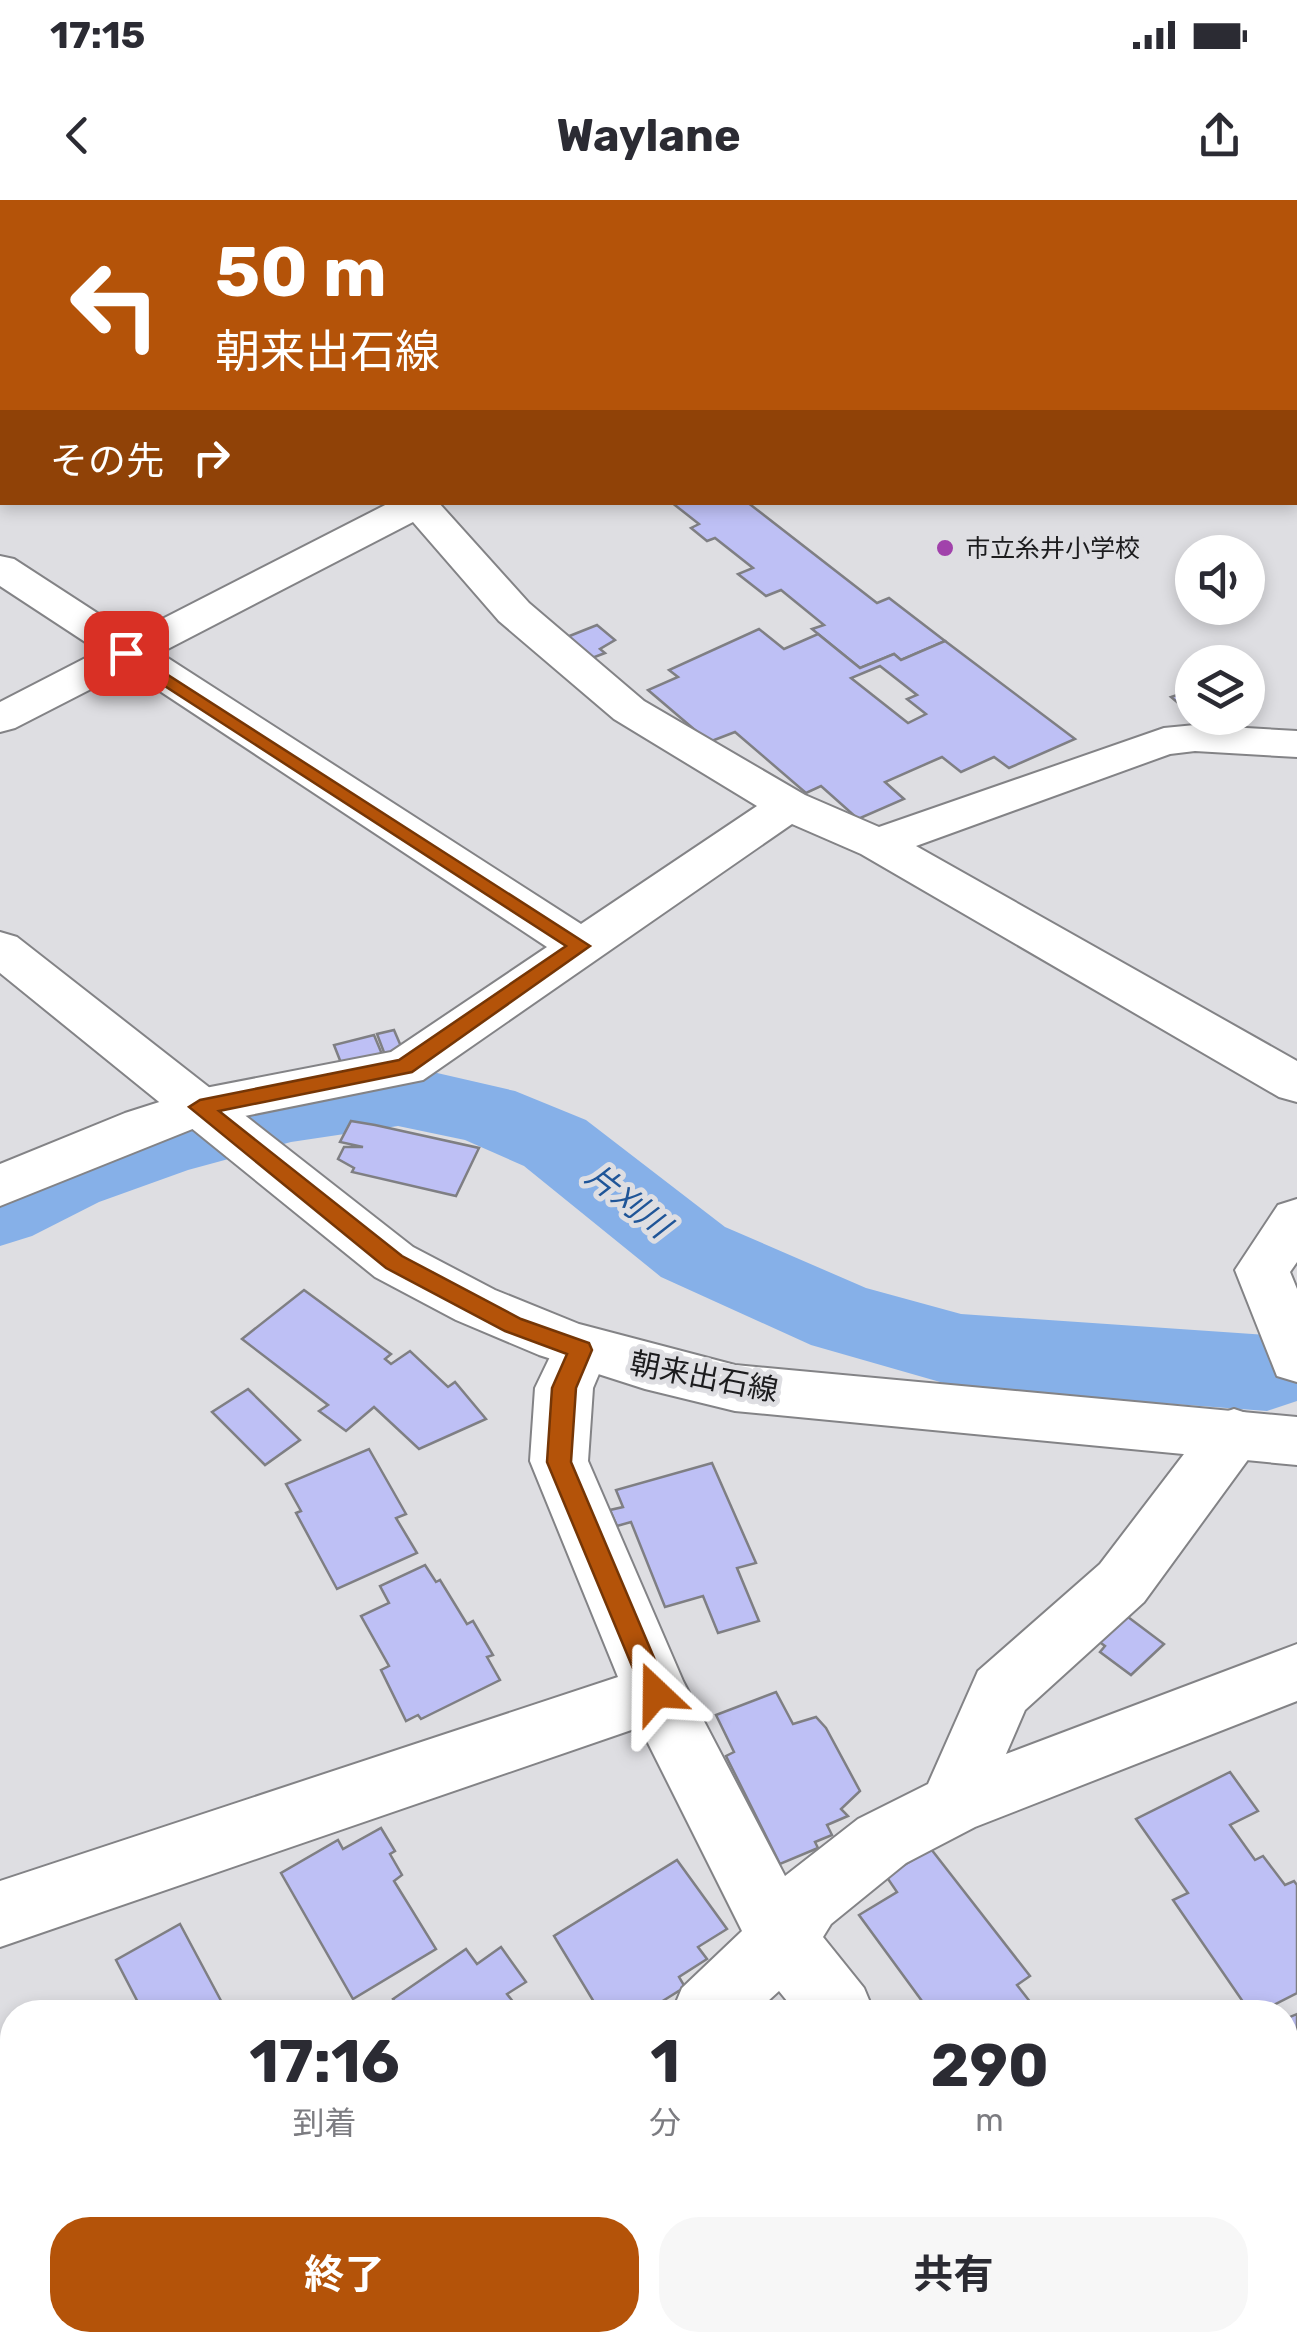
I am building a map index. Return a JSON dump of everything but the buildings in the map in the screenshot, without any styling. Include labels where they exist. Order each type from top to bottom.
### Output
[{"type":"street","points":[[0,719],[413,505]]},
{"type":"street","points":[[419,505],[514,612],[629,710],[789,805],[877,844],[1297,1084]]},
{"type":"street","points":[[0,568],[580,946]]},
{"type":"street","points":[[877,844],[1164,741],[1195,738],[1297,744]]},
{"type":"street","points":[[0,1186],[143,1126],[218,1123],[405,1066],[789,805]]},
{"type":"street","name":"朝来出石線","points":[[0,948],[394,1262],[513,1325],[656,1372],[735,1388],[1297,1440]]},
{"type":"street","points":[[1297,1218],[1262,1270],[1297,1360]]},
{"type":"street","points":[[581,1350],[564,1388],[559,1462],[656,1693],[782,1940],[830,2000]]},
{"type":"street","points":[[952,1805],[1001,1691],[1122,1582],[1234,1434]]},
{"type":"street","points":[[720,2000],[782,1940],[807,1901],[882,1841],[952,1805],[1297,1672]]},
{"type":"street","points":[[0,1914],[656,1693]]},
{"type":"waterway","name":"片刈川","points":[[0,1212],[67,1179],[167,1144],[291,1111],[398,1095],[484,1113],[555,1143],[693,1252],[844,1319],[961,1351],[1267,1373]]},
{"type":"place","name":"市立糸井小学校","points":[[945,548]]},
{"type":"route","points":[[126,653],[580,946],[405,1066],[200,1107],[394,1262],[513,1325],[581,1350],[564,1388],[559,1462],[656,1693]]}]
